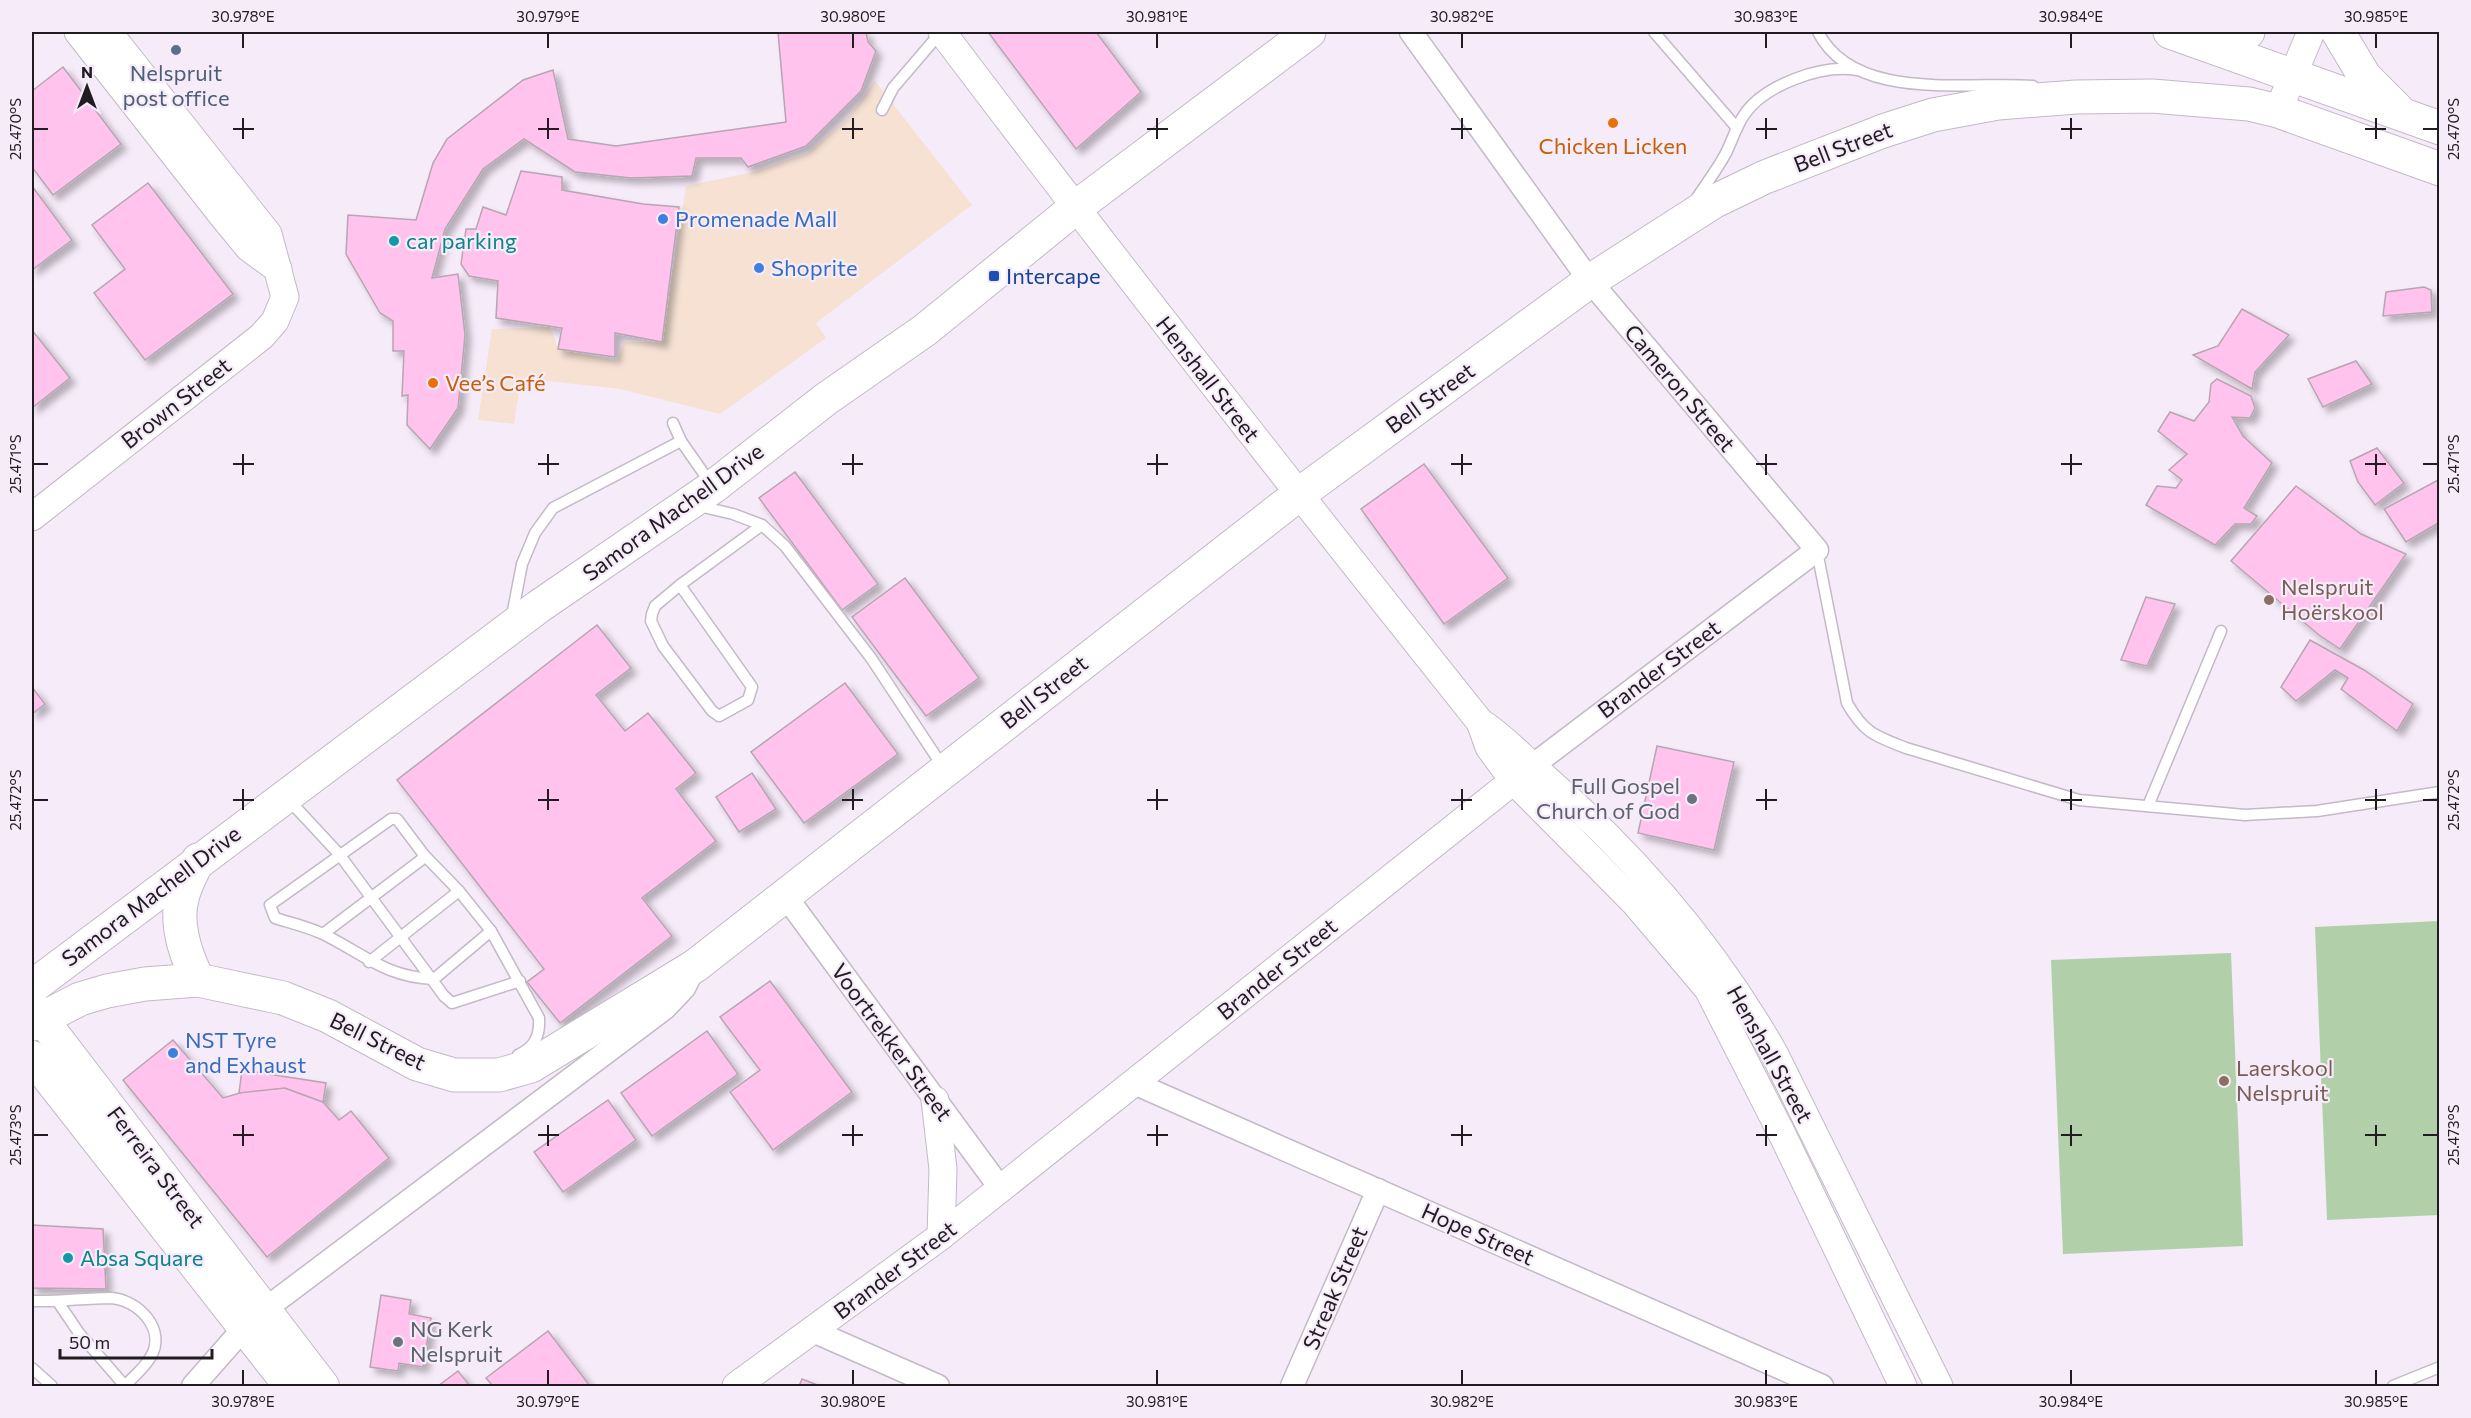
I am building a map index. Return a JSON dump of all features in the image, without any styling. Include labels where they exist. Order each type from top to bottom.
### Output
[{"type":"main road","name":"Samora Machell Drive","points":[[32,987],[284,795],[509,628],[701,495],[826,399],[925,330],[1075,208],[1310,32]]},
{"type":"main road","points":[[2183,36],[2248,32]]},
{"type":"main road","points":[[2337,32],[2376,90],[2403,115]]},
{"type":"main road","points":[[2183,36],[2439,128]]},
{"type":"main road","name":"Bell Street","points":[[35,1016],[107,990],[145,984],[198,980],[283,998],[328,1016],[417,1064],[454,1075],[499,1075],[531,1066],[695,966],[784,894],[1298,495],[1590,281],[1713,202],[1765,177],[1883,130],[1933,115],[1998,103],[2100,96],[2152,96],[2224,101],[2278,111]]},
{"type":"main road","points":[[2278,111],[2439,169]]},
{"type":"main road","points":[[198,860],[182,896],[180,922],[188,959],[198,980]]},
{"type":"main road","name":"Ferreira Street","points":[[35,1016],[166,1204],[254,1319],[323,1386]]},
{"type":"main road","name":"Ferreira Street","points":[[32,1057],[166,1204]]},
{"type":"main road","name":"Ferreira Street","points":[[254,1319],[290,1386]]},
{"type":"street","points":[[78,32],[249,248],[278,269]]},
{"type":"street","points":[[108,32],[268,234],[278,269]]},
{"type":"street","name":"Henshall Street","points":[[942,32],[1075,208],[1298,495],[1480,722],[1489,747],[1653,881],[1748,1006],[1775,1055],[1939,1386]]},
{"type":"street","name":"Cameron Street","points":[[1411,32],[1590,281],[1817,550]]},
{"type":"street","points":[[2278,111],[2290,76],[2311,32]]},
{"type":"street","name":"Brown Street","points":[[32,517],[262,336],[282,308],[284,288],[278,269]]},
{"type":"street","name":"Brander Street","points":[[736,1386],[941,1236],[1522,773],[1817,550]]},
{"type":"street","name":"Henshall Street","points":[[1522,773],[1708,989],[1783,1136],[1903,1386]]},
{"type":"street","name":"Voortrekker Street","points":[[784,894],[1001,1189]]},
{"type":"street","name":"Bell Street","points":[[193,1386],[254,1319],[665,1008],[684,988],[695,966]]},
{"type":"street","name":"Hope Street","points":[[1134,1083],[1822,1386]]},
{"type":"street","points":[[935,1100],[943,1169],[941,1236]]},
{"type":"street","name":"Streak Street","points":[[1292,1386],[1378,1190]]},
{"type":"street","points":[[813,1331],[938,1386]]},
{"type":"lane","points":[[882,110],[892,88],[942,32]]},
{"type":"lane","points":[[1654,32],[1737,128]]},
{"type":"lane","points":[[1818,32],[1835,55],[1862,71],[1899,82],[1938,87],[2000,84],[2050,87],[2100,96]]},
{"type":"lane","points":[[1681,224],[1725,154],[1745,114],[1759,101],[1789,82],[1820,71],[1862,71]]},
{"type":"lane","points":[[673,423],[701,495],[733,514],[762,525],[785,546],[871,658],[944,770]]},
{"type":"lane","points":[[509,628],[522,564],[535,533],[553,508],[681,441]]},
{"type":"lane","points":[[680,585],[752,687],[748,700],[725,715],[719,716],[712,711],[663,646],[651,621],[655,606],[680,585],[762,525]]},
{"type":"lane","name":"Cameron Street","points":[[1817,550],[1847,703],[1859,724],[1878,737],[1906,748],[2079,800],[2245,815],[2316,811],[2439,792]]},
{"type":"lane","points":[[2148,806],[2222,631]]},
{"type":"lane","points":[[2423,795],[2439,784]]},
{"type":"lane","points":[[284,795],[339,854],[434,979],[444,996],[452,1003],[520,981]]},
{"type":"lane","points":[[490,931],[434,979],[408,978],[369,962],[323,934],[275,918],[270,905],[339,854],[391,819],[397,819],[424,855],[459,891],[490,931],[539,1018],[540,1030],[535,1043],[511,1058]]},
{"type":"lane","points":[[323,934],[421,860],[424,855]]},
{"type":"lane","points":[[369,962],[459,891]]},
{"type":"lane","points":[[417,1064],[452,1062]]},
{"type":"lane","points":[[32,1301],[58,1302],[111,1298],[130,1302],[150,1320],[155,1340],[151,1357],[125,1386],[79,1334],[58,1302]]},
{"type":"lane","points":[[2393,1386],[2439,1367]]},
{"type":"lane","points":[[32,1368],[52,1386]]},
{"type":"shaded area","points":[[875,81],[972,205],[816,323],[826,338],[720,414],[620,389],[521,378],[514,424],[478,420],[492,329],[550,327],[559,349],[617,361],[624,342],[662,342],[686,186],[753,172],[808,153],[848,118]]},
{"type":"green space","points":[[2439,921],[2439,1215],[2327,1220],[2315,927]]},
{"type":"green space","points":[[2231,953],[2243,1246],[2063,1254],[2051,960]]},
{"type":"building","name":"car parking","points":[[778,32],[866,32],[868,42],[876,51],[861,91],[806,146],[748,167],[741,158],[696,158],[692,176],[631,178],[575,172],[524,139],[483,169],[445,229],[432,278],[458,274],[465,335],[458,408],[430,449],[407,425],[408,395],[402,396],[404,351],[393,351],[393,321],[380,313],[346,254],[348,215],[416,220],[433,163],[447,139],[523,80],[553,70],[568,139],[616,146],[786,122]]},
{"type":"building","points":[[988,32],[1096,32],[1141,92],[1076,149]]},
{"type":"building","points":[[63,67],[121,144],[53,195],[32,167],[32,91]]},
{"type":"building","points":[[521,171],[562,177],[562,190],[643,204],[679,207],[662,342],[615,333],[615,357],[558,349],[562,328],[496,318],[498,281],[469,276],[461,264],[466,229],[476,229],[483,207],[506,215]]},
{"type":"building","points":[[148,183],[233,294],[145,360],[94,293],[125,269],[92,225]]},
{"type":"building","points":[[32,186],[72,240],[32,270]]},
{"type":"building","points":[[2424,287],[2431,290],[2432,312],[2383,316],[2386,292]]},
{"type":"building","points":[[2242,309],[2289,335],[2255,372],[2252,389],[2193,355],[2218,346]]},
{"type":"building","points":[[32,330],[70,378],[32,408]]},
{"type":"building","points":[[2356,361],[2372,384],[2323,407],[2308,379]]},
{"type":"building","points":[[2217,379],[2251,396],[2255,408],[2250,418],[2232,417],[2243,436],[2272,463],[2244,508],[2257,516],[2251,524],[2235,524],[2215,545],[2146,505],[2157,486],[2176,488],[2182,480],[2169,470],[2187,454],[2158,431],[2170,412],[2194,421],[2209,402],[2211,384]]},
{"type":"building","points":[[2377,448],[2404,483],[2375,505],[2358,482],[2350,461]]},
{"type":"building","points":[[1424,464],[1508,578],[1444,624],[1361,509]]},
{"type":"building","points":[[795,472],[878,584],[842,610],[759,498]]},
{"type":"building","points":[[2440,479],[2440,522],[2406,542],[2384,509]]},
{"type":"building","points":[[2296,486],[2361,534],[2406,554],[2340,649],[2319,635],[2231,561]]},
{"type":"building","points":[[905,578],[979,678],[926,716],[852,617]]},
{"type":"building","points":[[2146,597],[2175,604],[2147,666],[2121,660]]},
{"type":"building","points":[[597,625],[631,668],[596,695],[625,731],[648,713],[696,773],[676,789],[716,841],[642,898],[672,936],[560,1023],[527,982],[544,969],[397,780]]},
{"type":"building","points":[[2310,640],[2364,670],[2413,704],[2397,731],[2341,689],[2348,678],[2335,670],[2296,701],[2281,687]]},
{"type":"building","points":[[845,683],[898,754],[804,823],[751,752]]},
{"type":"building","points":[[32,687],[45,704],[32,714]]},
{"type":"building","points":[[1657,746],[1734,762],[1714,850],[1638,833]]},
{"type":"building","points":[[752,773],[776,809],[739,832],[716,797]]},
{"type":"building","points":[[770,981],[852,1092],[773,1150],[730,1092],[760,1070],[720,1017]]},
{"type":"building","points":[[707,1031],[738,1074],[652,1136],[621,1093]]},
{"type":"building","points":[[173,1040],[223,1098],[250,1090],[285,1088],[323,1102],[339,1120],[351,1111],[389,1158],[267,1257],[123,1080]]},
{"type":"building","points":[[242,1070],[326,1083],[323,1102],[285,1088],[239,1093]]},
{"type":"building","points":[[608,1100],[636,1140],[563,1192],[534,1152]]},
{"type":"building","name":"Absa Square","points":[[32,1225],[103,1229],[106,1289],[32,1288]]},
{"type":"building","points":[[381,1295],[411,1300],[409,1314],[431,1318],[423,1367],[399,1363],[398,1371],[370,1367]]},
{"type":"building","points":[[548,1331],[590,1386],[493,1386],[486,1378]]},
{"type":"building","points":[[458,1371],[470,1386],[438,1386]]},
{"type":"building","points":[[802,1379],[820,1386],[799,1386]]},
{"type":"place","name":"Nelspruit post office","points":[[176,50]]},
{"type":"place","name":"Chicken Licken","points":[[1613,123]]},
{"type":"place","name":"Promenade Mall","points":[[663,219]]},
{"type":"place","name":"car parking","points":[[394,241]]},
{"type":"place","name":"Shoprite","points":[[759,268]]},
{"type":"place","name":"Intercape","points":[[994,276]]},
{"type":"place","name":"Vee’s Café","points":[[433,383]]},
{"type":"place","name":"Nelspruit Hoërskool","points":[[2269,600]]},
{"type":"place","name":"Full Gospel Church of God","points":[[1692,799]]},
{"type":"place","name":"NST Tyre and Exhaust","points":[[173,1053]]},
{"type":"place","name":"Laerskool Nelspruit","points":[[2224,1081]]},
{"type":"place","name":"Absa Square","points":[[68,1258]]},
{"type":"place","name":"NG Kerk Nelspruit","points":[[398,1342]]}]
